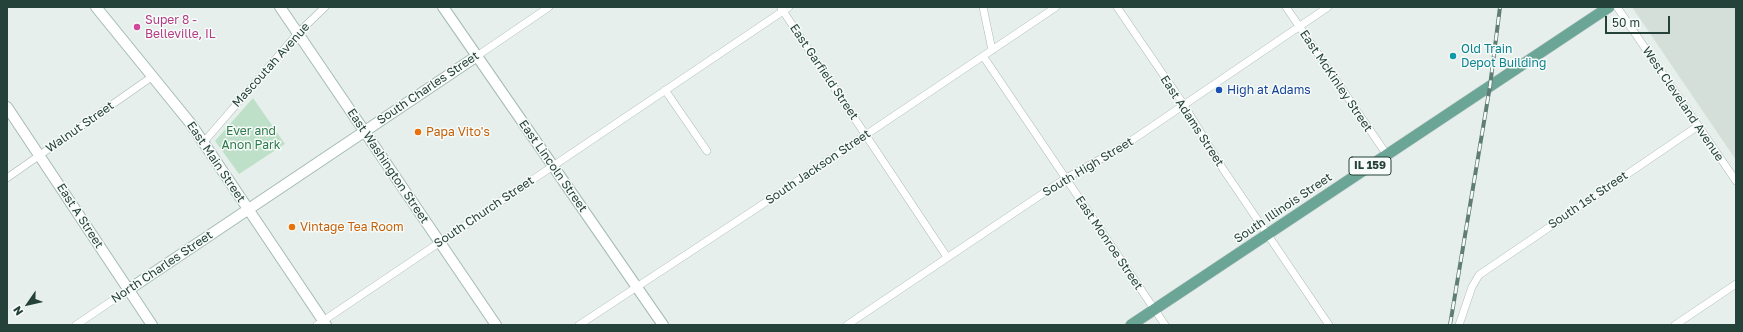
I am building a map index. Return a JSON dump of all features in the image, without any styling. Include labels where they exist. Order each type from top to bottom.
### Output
[{"type":"main road","name":"South Illinois Street","points":[[1131,325],[1609,7]]},
{"type":"street","name":"East Main Street","points":[[96,7],[191,124],[322,324]]},
{"type":"street","name":"East Washington Street","points":[[280,7],[496,325]]},
{"type":"street","name":"Mascoutah Avenue","points":[[203,143],[298,33],[325,7]]},
{"type":"street","name":"East Lincoln Street","points":[[443,7],[552,167],[663,325]]},
{"type":"street","name":"South Charles Street","points":[[247,209],[549,7]]},
{"type":"street","points":[[983,7],[992,50]]},
{"type":"street","name":"South Jackson Street","points":[[578,325],[757,208],[1056,7]]},
{"type":"street","name":"East Adams Street","points":[[1117,7],[1184,105],[1223,168],[1329,325]]},
{"type":"street","name":"East McKinley Street","points":[[1286,7],[1387,155]]},
{"type":"street","name":"South High Street","points":[[846,325],[1066,178],[1119,149],[1328,7]]},
{"type":"street","name":"West Cleveland Avenue","points":[[1617,7],[1736,181]]},
{"type":"street","name":"South Church Street","points":[[322,324],[784,8]]},
{"type":"street","name":"East Garfield Street","points":[[784,8],[865,134],[947,257]]},
{"type":"street","name":"East Monroe Street","points":[[984,56],[1165,325]]},
{"type":"street","name":"Walnut Street","points":[[7,178],[153,76]]},
{"type":"street","points":[[665,90],[707,151]]},
{"type":"street","name":"East A Street","points":[[7,107],[152,325]]},
{"type":"street","name":"South 1st Street","points":[[1459,325],[1472,287],[1479,275],[1698,126]]},
{"type":"street","name":"North Charles Street","points":[[76,325],[247,209]]},
{"type":"street","points":[[1675,325],[1736,284]]},
{"type":"shaded area","points":[[1632,7],[1736,7],[1736,160]]},
{"type":"green space","name":"Ever and Anon Park","points":[[253,98],[285,144],[239,174],[215,141]]},
{"type":"railway","points":[[1450,325],[1490,86],[1500,7]]},
{"type":"place","name":"Super 8 - Belleville, IL","points":[[137,27]]},
{"type":"place","name":"Old Train Depot Building","points":[[1453,56]]},
{"type":"place","name":"High at Adams","points":[[1219,90]]},
{"type":"place","name":"Papa Vito's","points":[[418,132]]},
{"type":"place","name":"Vintage Tea Room","points":[[292,227]]}]
